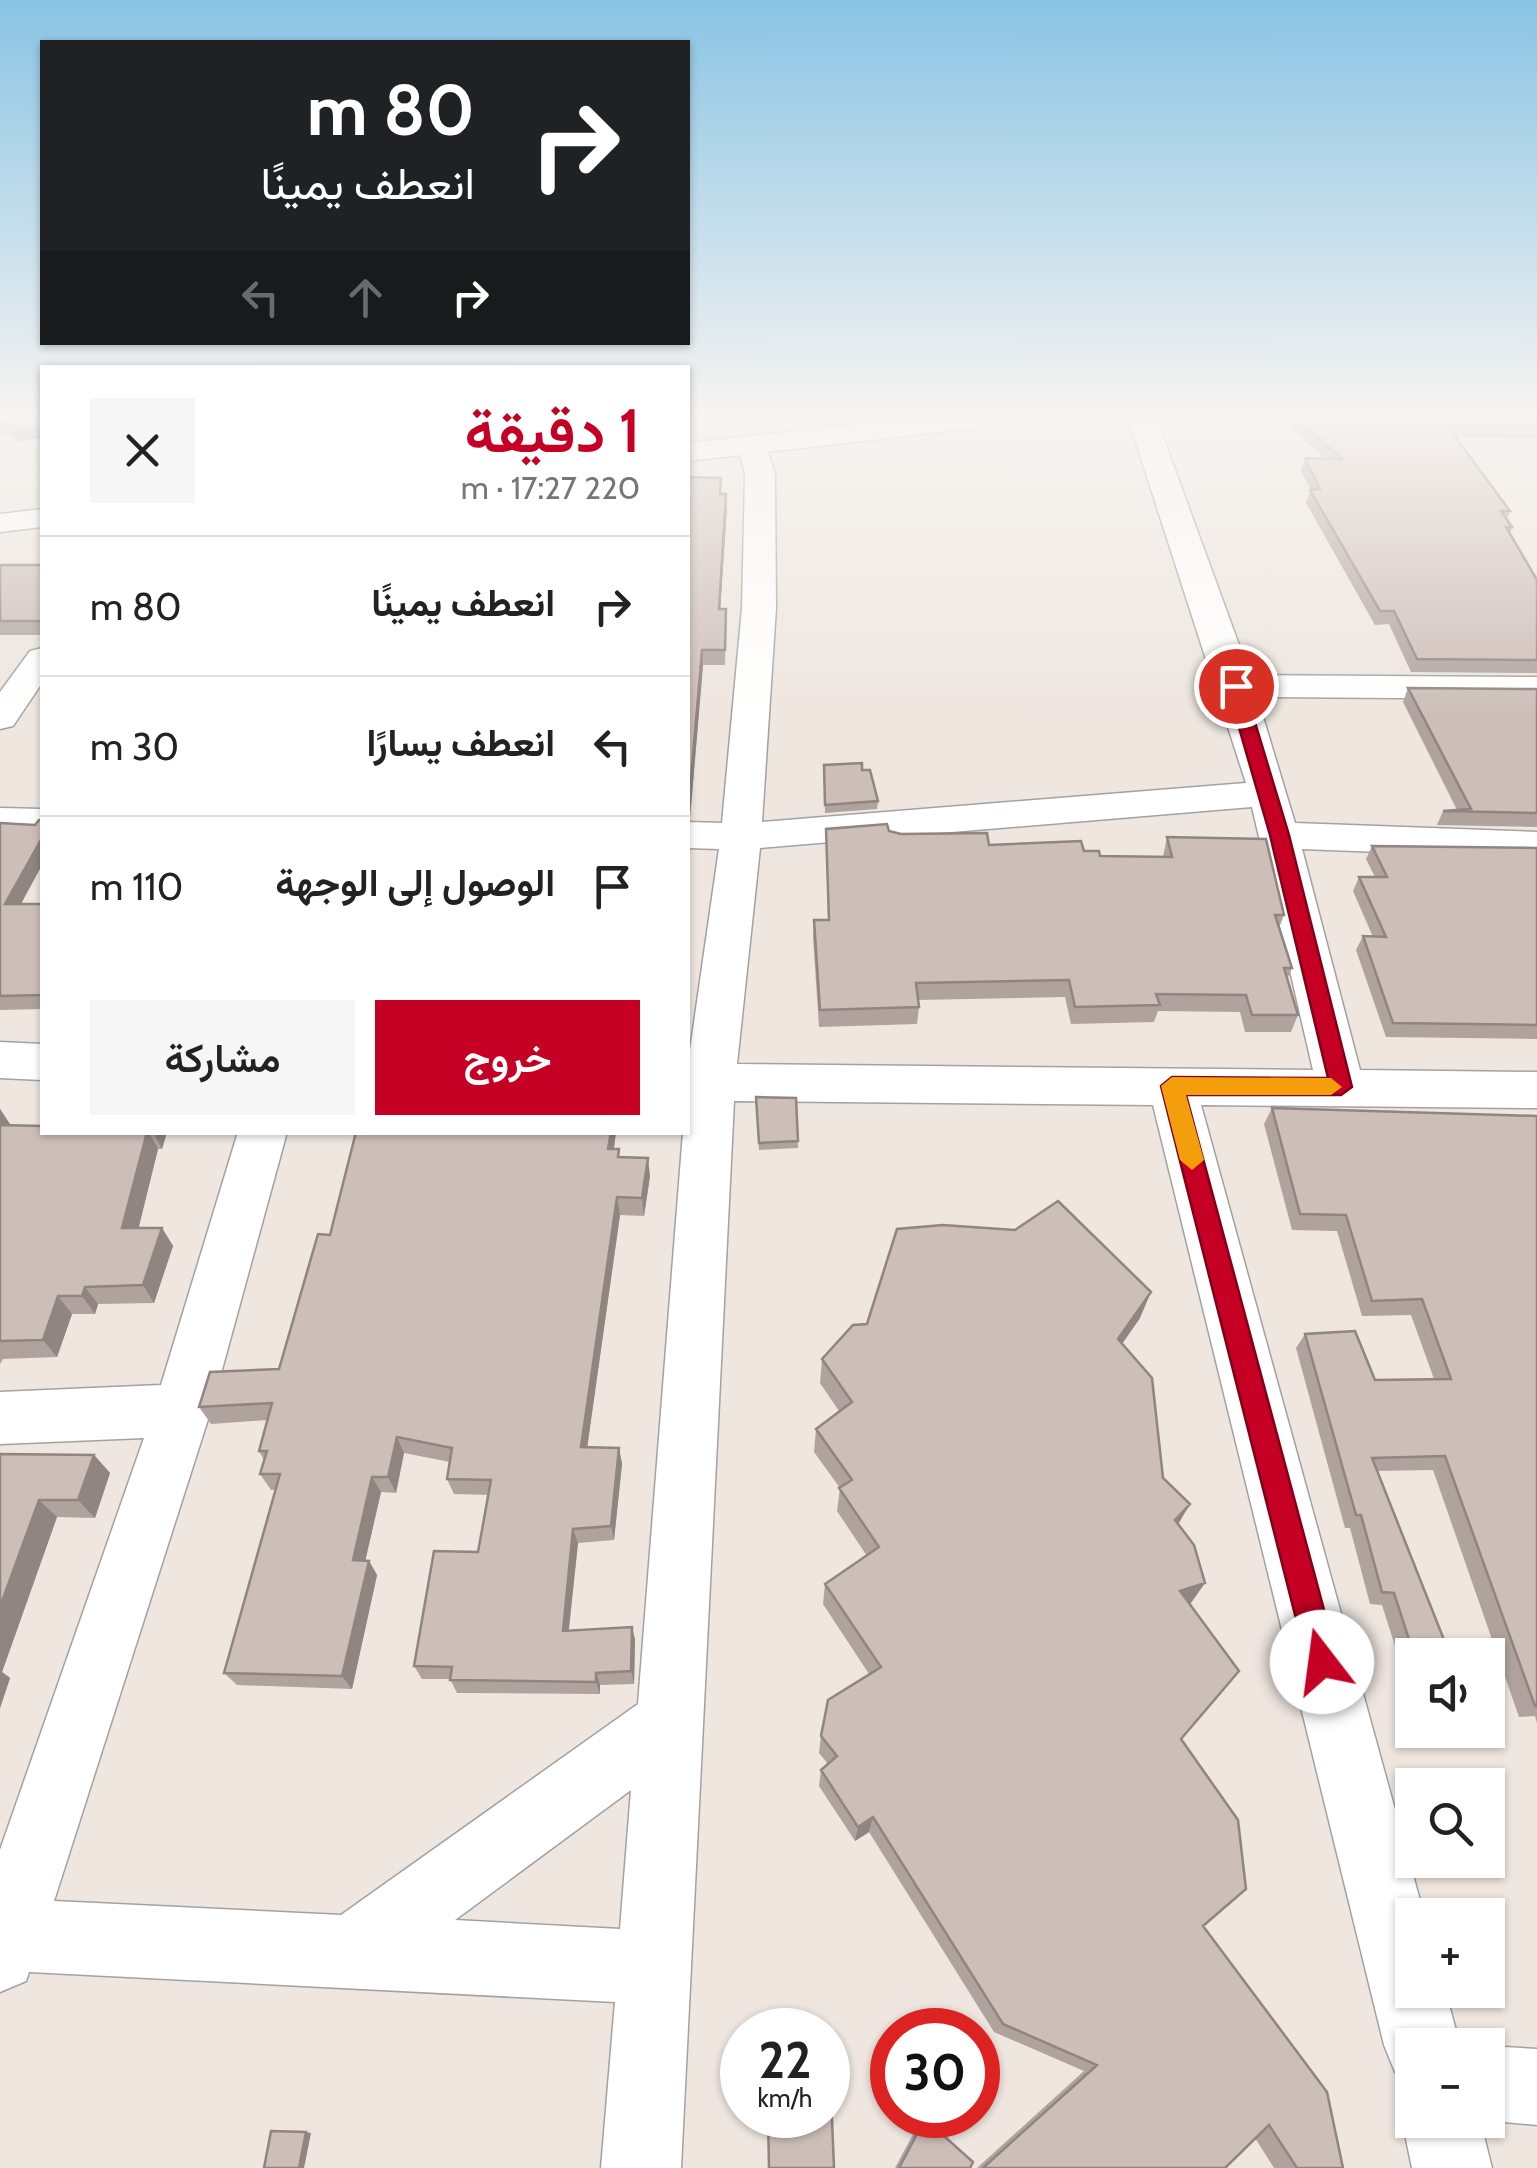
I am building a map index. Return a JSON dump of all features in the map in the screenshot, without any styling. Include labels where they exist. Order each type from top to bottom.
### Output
[{"type":"street","points":[[641,2168],[670,1721],[699,1083],[741,837],[759,608],[760,513]]},
{"type":"street","points":[[1175,513],[1236,686],[1268,793],[1341,1087]]},
{"type":"street","points":[[0,523],[40,518]]},
{"type":"street","points":[[0,718],[40,661]]},
{"type":"street","points":[[1236,686],[1537,688]]},
{"type":"street","points":[[690,835],[741,837],[1268,793]]},
{"type":"street","points":[[0,821],[40,822]]},
{"type":"street","points":[[1280,835],[1537,845]]},
{"type":"street","points":[[0,1060],[40,1062]]},
{"type":"street","points":[[699,1083],[1537,1090]]},
{"type":"street","points":[[1172,1086],[1418,2028]]},
{"type":"street","points":[[262,1135],[182,1410],[3,1945],[351,1952],[656,1967]]},
{"type":"street","points":[[0,1418],[182,1410]]},
{"type":"street","points":[[351,1952],[670,1721]]},
{"type":"street","points":[[1505,2085],[1537,2087]]},
{"type":"street","points":[[1444,2138],[1452,2168]]},
{"type":"building","points":[[690,513],[725,513],[719,609],[726,609],[725,650],[702,650],[690,791]]},
{"type":"building","points":[[1323,513],[1502,513],[1512,527],[1506,527],[1537,580],[1537,660],[1417,659],[1394,611],[1380,611]]},
{"type":"building","points":[[0,565],[40,565],[40,621],[0,621]]},
{"type":"building","points":[[1408,688],[1537,689],[1537,813],[1443,811],[1471,809]]},
{"type":"building","points":[[862,763],[862,770],[870,770],[878,801],[825,805],[824,765]]},
{"type":"building","points":[[40,820],[40,842],[5,904],[40,904],[40,995],[0,996],[0,823],[35,825]]},
{"type":"building","points":[[887,824],[889,831],[901,834],[987,833],[989,845],[1081,841],[1084,851],[1099,851],[1100,856],[1172,857],[1167,837],[1266,839],[1284,915],[1275,915],[1292,968],[1284,968],[1298,1015],[1252,1015],[1246,995],[1156,994],[1160,1005],[1075,1007],[1069,980],[916,983],[919,1007],[820,1010],[814,920],[829,920],[826,829]]},
{"type":"building","points":[[1372,846],[1537,848],[1537,1025],[1393,1023],[1363,936],[1386,937],[1359,877],[1387,877]]},
{"type":"building","points":[[756,1097],[796,1098],[798,1141],[759,1143]]},
{"type":"building","points":[[1272,1108],[1537,1116],[1537,1706],[1445,1456],[1372,1458],[1443,1638],[1409,1638],[1394,1593],[1382,1592],[1305,1334],[1355,1331],[1375,1380],[1451,1379],[1422,1299],[1372,1301],[1346,1215],[1300,1214]]},
{"type":"building","points":[[0,1125],[40,1126],[40,1135],[146,1135],[122,1228],[162,1228],[143,1285],[85,1287],[82,1296],[58,1296],[43,1340],[0,1341]]},
{"type":"building","points":[[355,1135],[610,1135],[608,1149],[619,1149],[618,1157],[648,1158],[642,1198],[617,1197],[581,1447],[619,1448],[611,1526],[573,1529],[563,1631],[632,1627],[631,1671],[596,1673],[596,1682],[450,1680],[452,1667],[414,1666],[434,1551],[478,1552],[491,1480],[447,1479],[452,1448],[397,1437],[388,1477],[372,1477],[353,1560],[369,1561],[342,1676],[224,1673],[280,1474],[260,1474],[267,1451],[259,1451],[272,1403],[199,1407],[210,1372],[279,1369],[318,1234],[330,1235]]},
{"type":"building","points":[[1058,1201],[1151,1292],[1118,1339],[1152,1378],[1163,1478],[1190,1504],[1175,1520],[1194,1545],[1205,1583],[1180,1591],[1239,1671],[1181,1739],[1238,1820],[1246,1889],[1203,1926],[1327,2092],[1343,2168],[1297,2168],[1269,2125],[1225,2168],[983,2168],[1097,2065],[1003,2024],[1000,2008],[993,2008],[873,1817],[858,1827],[821,1770],[837,1756],[821,1736],[828,1700],[881,1667],[825,1584],[879,1547],[839,1488],[852,1480],[816,1429],[852,1402],[822,1359],[853,1325],[867,1324],[897,1229],[943,1225],[1015,1230]]},
{"type":"building","points":[[0,1454],[94,1455],[78,1500],[39,1500],[0,1607]]},
{"type":"building","points":[[271,2131],[306,2132],[299,2168],[264,2168]]},
{"type":"building","points":[[768,2138],[833,2138],[834,2168],[769,2168]]},
{"type":"building","points":[[915,2138],[946,2138],[973,2162],[970,2168],[899,2168]]},
{"type":"slow traffic","points":[[1192,1160],[1172,1086],[1331,1087]]},
{"type":"route","points":[[1236,686],[1280,835],[1341,1087],[1172,1086],[1322,1662]]}]
